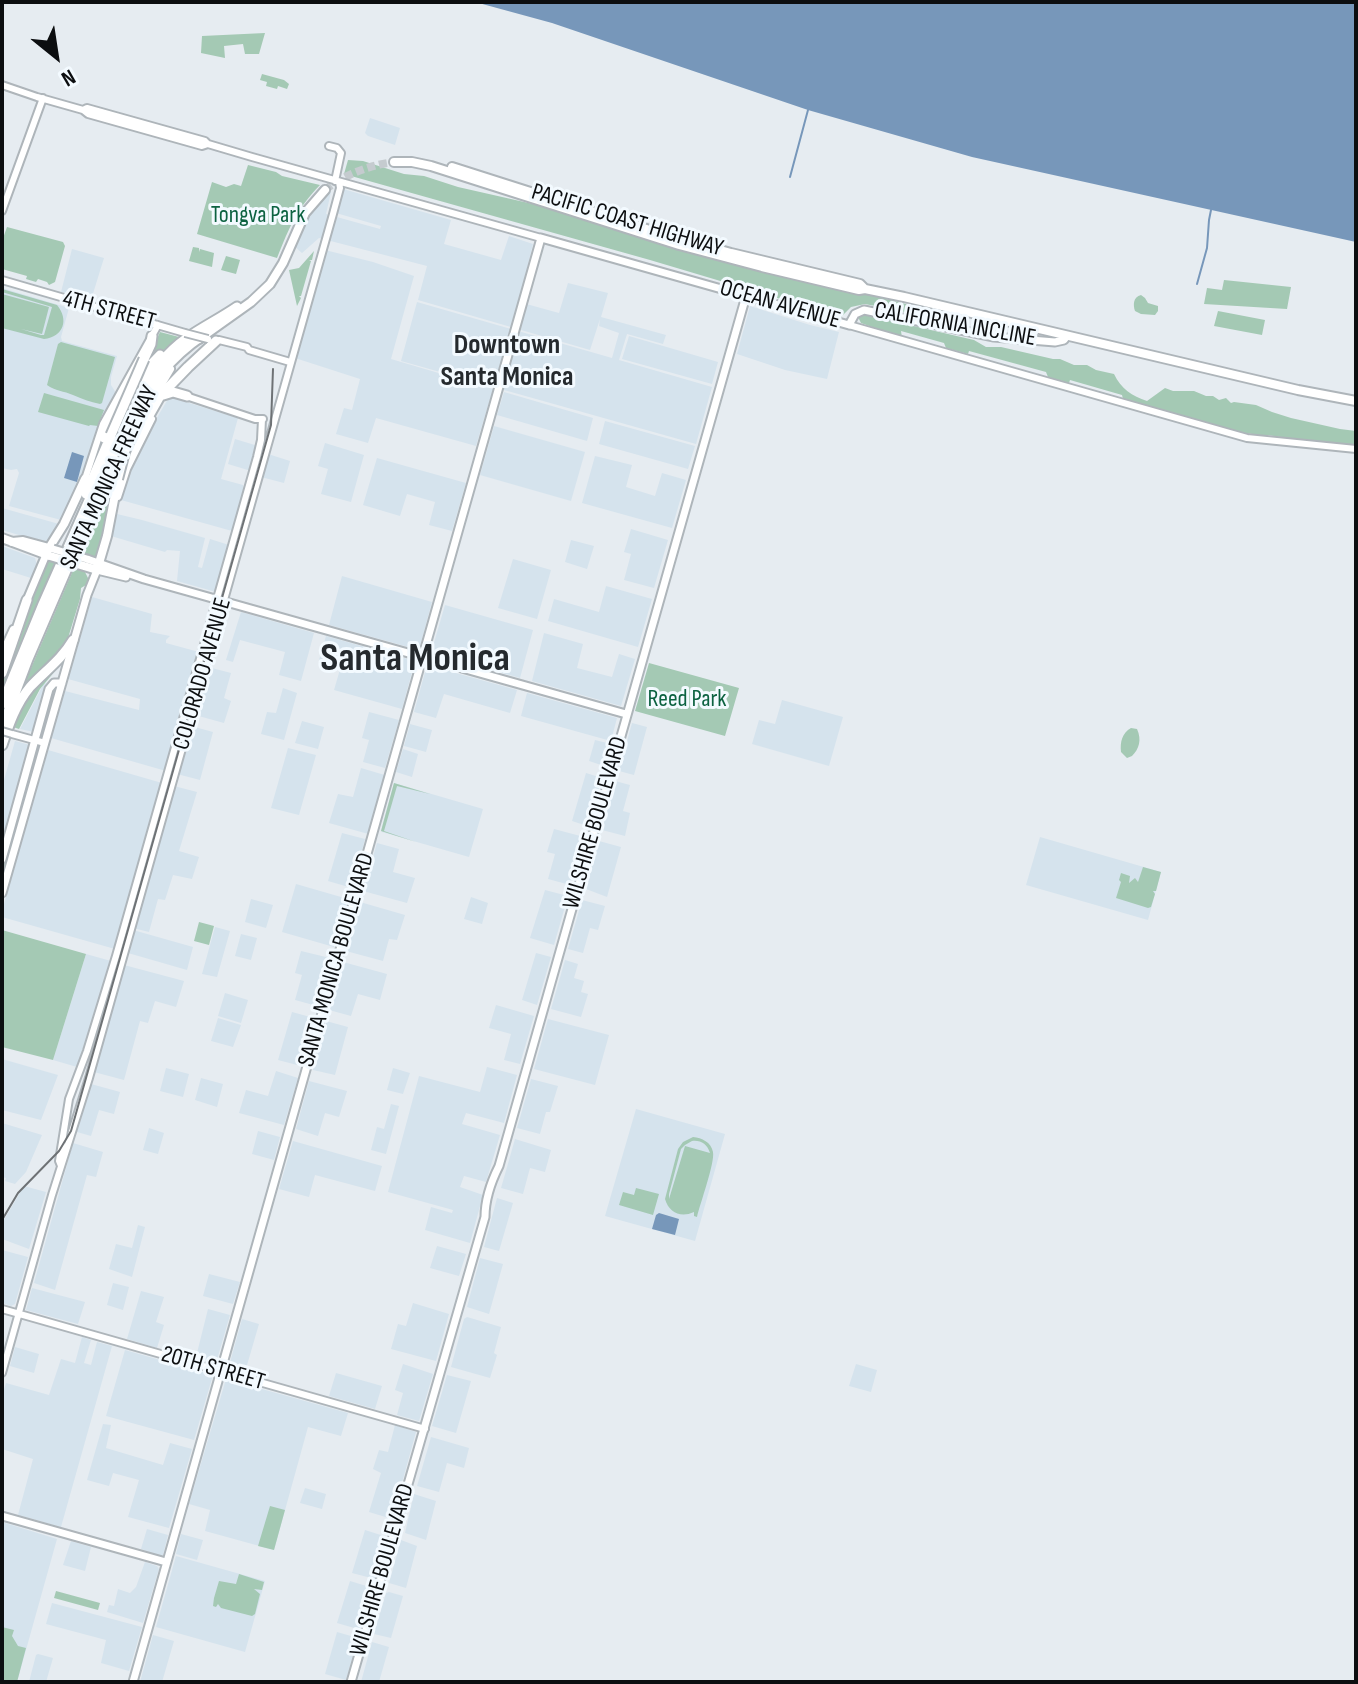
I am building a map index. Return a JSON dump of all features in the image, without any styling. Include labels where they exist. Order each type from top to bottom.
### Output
[{"type":"highway","name":"PACIFIC COAST HIGHWAY","points":[[391,160],[431,166],[679,245],[859,290],[1356,401]]},
{"type":"highway","name":"SANTA MONICA FREEWAY","points":[[2,704],[43,604],[144,382],[186,336],[255,293],[281,258],[301,213],[324,189],[305,213],[270,284],[209,339],[173,359],[147,390],[28,659],[2,729]]},
{"type":"highway","points":[[43,604],[152,336]]},
{"type":"highway","points":[[49,552],[127,393],[160,355],[186,336]]},
{"type":"highway","points":[[87,523],[97,511],[160,396],[209,339]]},
{"type":"highway","points":[[2,538],[12,542],[23,541],[98,566],[125,452],[134,430],[172,365],[209,339]]},
{"type":"highway","points":[[160,396],[173,392],[187,396]]},
{"type":"highway","points":[[2,673],[27,600]]},
{"type":"highway","points":[[2,745],[23,697],[73,640]]},
{"type":"main road","name":"OCEAN AVENUE","points":[[2,83],[83,110],[87,108],[205,141],[1247,438],[1356,449]]},
{"type":"main road","points":[[2,211],[43,98]]},
{"type":"main road","name":"COLORADO AVENUE","points":[[61,1166],[59,1161],[69,1099],[108,984],[340,188],[337,181],[341,153],[329,146]]},
{"type":"main road","name":"SANTA MONICA BOULEVARD","points":[[133,1682],[541,238]]},
{"type":"main road","name":"4TH STREET","points":[[2,280],[186,336],[209,339],[290,362]]},
{"type":"main road","name":"WILSHIRE BOULEVARD","points":[[353,1682],[485,1217],[488,1197],[746,296]]},
{"type":"main road","name":"CALIFORNIA INCLINE","points":[[849,325],[858,311],[866,310],[994,337],[1061,341],[1067,336]]},
{"type":"main road","points":[[85,479],[103,424],[158,325]]},
{"type":"main road","points":[[107,536],[123,479],[154,415],[167,396],[187,396],[255,419],[274,422]]},
{"type":"main road","name":"COLORADO AVENUE","points":[[2,1373],[89,1078],[220,600],[260,447],[262,419]]},
{"type":"main road","points":[[2,653],[49,552]]},
{"type":"main road","points":[[2,893],[73,640],[98,566],[626,714]]},
{"type":"main road","points":[[2,859],[49,689],[54,683],[62,683]]},
{"type":"main road","points":[[2,729],[45,743]]},
{"type":"main road","name":"20TH STREET","points":[[2,1309],[425,1429]]},
{"type":"main road","points":[[2,1516],[166,1562]]},
{"type":"shaded area","points":[[370,118],[400,128],[395,145],[365,133]]},
{"type":"shaded area","points":[[343,189],[451,220],[444,244],[501,260],[509,236],[533,244],[519,302],[559,313],[568,283],[608,293],[601,317],[666,335],[663,344],[627,334],[619,360],[712,387],[696,444],[401,361],[417,302],[612,358],[619,333],[599,326],[600,319],[590,350],[418,300],[427,266],[319,238],[302,253],[294,246],[311,210],[329,191],[326,214],[380,229],[381,226],[336,213]]},
{"type":"shaded area","points":[[72,249],[104,258],[91,300],[61,292]]},
{"type":"shaded area","points":[[325,250],[414,276],[391,359],[493,389],[476,446],[376,418],[368,443],[336,434],[344,408],[352,410],[360,379],[295,358]]},
{"type":"shaded area","points":[[2,288],[69,308],[62,341],[117,356],[111,377],[115,396],[61,520],[9,506],[19,473],[17,469],[2,468]]},
{"type":"shaded area","points":[[750,306],[839,332],[827,379],[785,370],[737,354]]},
{"type":"shaded area","points":[[629,336],[718,362],[712,384],[622,359]]},
{"type":"shaded area","points":[[504,392],[593,418],[587,441],[497,415]]},
{"type":"shaded area","points":[[168,399],[238,418],[221,479],[243,485],[244,489],[232,531],[121,500],[128,477],[155,421]]},
{"type":"shaded area","points":[[605,421],[695,446],[688,469],[599,444]]},
{"type":"shaded area","points":[[494,426],[585,452],[571,501],[480,475]]},
{"type":"shaded area","points":[[235,439],[258,446],[251,471],[228,464]]},
{"type":"shaded area","points":[[325,443],[364,455],[351,502],[321,494],[328,469],[318,466]]},
{"type":"shaded area","points":[[268,454],[290,461],[284,483],[261,477]]},
{"type":"shaded area","points":[[595,456],[632,465],[626,487],[655,496],[662,473],[686,480],[672,528],[582,503]]},
{"type":"shaded area","points":[[377,458],[466,483],[452,531],[429,525],[435,502],[407,494],[400,516],[363,505]]},
{"type":"shaded area","points":[[2,508],[59,524],[46,543],[2,530]]},
{"type":"shaded area","points":[[117,514],[205,538],[198,567],[202,568],[210,539],[229,545],[216,592],[177,581],[180,551],[165,552],[111,536]]},
{"type":"shaded area","points":[[631,529],[668,540],[654,588],[624,580],[631,554],[624,552]]},
{"type":"shaded area","points":[[571,540],[594,546],[587,569],[565,562]]},
{"type":"shaded area","points":[[235,542],[238,543],[172,776],[169,775]]},
{"type":"shaded area","points":[[2,546],[35,558],[37,565],[31,578],[2,569]]},
{"type":"shaded area","points":[[513,559],[551,570],[537,619],[498,608]]},
{"type":"shaded area","points":[[342,576],[432,602],[419,650],[329,625]]},
{"type":"shaded area","points":[[606,586],[652,599],[638,647],[548,621],[554,599],[599,612]]},
{"type":"shaded area","points":[[92,597],[152,614],[150,632],[170,636],[166,643],[199,652],[166,771],[51,738],[65,691],[139,710],[140,699],[68,679]]},
{"type":"shaded area","points":[[445,605],[533,630],[520,678],[431,653]]},
{"type":"shaded area","points":[[241,612],[314,633],[301,681],[279,675],[285,652],[240,640],[233,662],[226,660]]},
{"type":"shaded area","points":[[544,633],[583,644],[577,668],[612,677],[619,654],[635,659],[621,706],[532,681]]},
{"type":"shaded area","points":[[326,636],[415,661],[402,709],[334,690],[341,666],[319,660]]},
{"type":"shaded area","points":[[427,665],[517,690],[510,713],[444,694],[436,718],[414,712]]},
{"type":"shaded area","points":[[208,667],[231,673],[224,698],[231,701],[224,723],[195,715]]},
{"type":"shaded area","points":[[49,681],[34,732],[20,729],[43,685]]},
{"type":"shaded area","points":[[283,688],[297,693],[284,740],[261,734],[267,712],[276,713]]},
{"type":"shaded area","points":[[527,693],[617,718],[611,741],[521,716]]},
{"type":"shaded area","points":[[782,700],[843,717],[829,766],[752,744],[759,720],[775,724]]},
{"type":"shaded area","points":[[369,712],[399,720],[385,768],[363,762],[369,740],[362,738]]},
{"type":"shaded area","points":[[302,721],[324,727],[318,749],[295,743]]},
{"type":"shaded area","points":[[632,723],[647,727],[634,775],[619,771]]},
{"type":"shaded area","points":[[410,724],[432,730],[426,752],[404,746]]},
{"type":"shaded area","points":[[191,726],[213,732],[200,780],[177,774]]},
{"type":"shaded area","points":[[595,740],[611,744],[604,766],[589,761]]},
{"type":"shaded area","points":[[15,741],[30,745],[2,845],[2,787]]},
{"type":"shaded area","points":[[288,748],[316,755],[299,815],[271,808]]},
{"type":"shaded area","points":[[403,749],[418,754],[412,777],[396,772]]},
{"type":"shaded area","points":[[48,750],[162,783],[115,949],[2,917]]},
{"type":"shaded area","points":[[361,768],[388,776],[372,835],[329,823],[338,794],[353,797]]},
{"type":"shaded area","points":[[586,773],[602,778],[587,826],[572,821]]},
{"type":"shaded area","points":[[615,781],[630,785],[623,811],[630,813],[625,836],[602,830]]},
{"type":"shaded area","points":[[394,783],[483,809],[469,857],[382,832]]},
{"type":"shaded area","points":[[174,786],[197,792],[179,851],[199,857],[192,879],[173,875],[165,900],[158,899],[149,932],[133,928]]},
{"type":"shaded area","points":[[554,829],[584,837],[570,885],[548,879],[555,854],[547,852]]},
{"type":"shaded area","points":[[342,833],[365,839],[352,888],[328,881]]},
{"type":"shaded area","points":[[1040,837],[1161,872],[1148,920],[1026,885]]},
{"type":"shaded area","points":[[599,841],[621,847],[607,897],[586,889]]},
{"type":"shaded area","points":[[377,843],[399,849],[393,872],[415,878],[407,903],[363,891]]},
{"type":"shaded area","points":[[296,884],[348,899],[334,947],[282,932]]},
{"type":"shaded area","points":[[545,890],[568,896],[554,945],[530,938]]},
{"type":"shaded area","points":[[471,897],[488,903],[482,924],[464,919]]},
{"type":"shaded area","points":[[251,899],[273,905],[266,928],[245,922]]},
{"type":"shaded area","points":[[582,900],[605,906],[598,930],[590,928],[583,953],[568,949]]},
{"type":"shaded area","points":[[360,902],[405,915],[397,940],[389,939],[383,961],[346,951]]},
{"type":"shaded area","points":[[215,927],[230,931],[217,977],[202,974]]},
{"type":"shaded area","points":[[133,930],[193,947],[187,970],[128,953]]},
{"type":"shaded area","points":[[241,934],[257,938],[251,960],[235,956]]},
{"type":"shaded area","points":[[301,951],[330,958],[317,1006],[295,1000],[302,975],[295,973]]},
{"type":"shaded area","points":[[536,953],[551,957],[537,1005],[522,1000]]},
{"type":"shaded area","points":[[86,954],[111,961],[77,1067],[53,1060]]},
{"type":"shaded area","points":[[565,960],[578,964],[574,978],[584,981],[581,992],[588,994],[581,1017],[551,1009]]},
{"type":"shaded area","points":[[343,962],[387,974],[380,1000],[358,994],[351,1016],[329,1010]]},
{"type":"shaded area","points":[[124,965],[184,981],[176,1007],[155,1001],[148,1023],[140,1021],[124,1080],[94,1072]]},
{"type":"shaded area","points":[[225,993],[248,1000],[241,1023],[218,1016]]},
{"type":"shaded area","points":[[496,1005],[534,1016],[520,1064],[504,1060],[511,1034],[489,1028]]},
{"type":"shaded area","points":[[292,1012],[314,1018],[301,1066],[278,1060]]},
{"type":"shaded area","points":[[218,1018],[241,1025],[233,1047],[211,1041]]},
{"type":"shaded area","points":[[548,1019],[609,1035],[595,1085],[534,1069]]},
{"type":"shaded area","points":[[326,1021],[348,1027],[335,1075],[313,1070]]},
{"type":"shaded area","points":[[2,1059],[58,1075],[41,1120],[2,1110]]},
{"type":"shaded area","points":[[487,1067],[517,1075],[504,1123],[466,1113],[462,1124],[500,1135],[486,1182],[464,1176],[460,1187],[483,1195],[470,1243],[425,1230],[431,1207],[452,1213],[453,1210],[388,1192],[419,1076],[480,1092]]},
{"type":"shaded area","points":[[166,1068],[189,1074],[183,1097],[160,1091]]},
{"type":"shaded area","points":[[393,1068],[410,1073],[403,1094],[387,1090]]},
{"type":"shaded area","points":[[276,1071],[298,1078],[284,1125],[239,1113],[246,1090],[268,1096]]},
{"type":"shaded area","points":[[201,1078],[223,1084],[217,1107],[195,1100]]},
{"type":"shaded area","points":[[531,1079],[558,1086],[540,1134],[517,1128]]},
{"type":"shaded area","points":[[309,1081],[347,1091],[339,1117],[325,1113],[318,1136],[296,1129]]},
{"type":"shaded area","points":[[91,1084],[120,1092],[114,1114],[99,1110],[91,1136],[77,1132]]},
{"type":"shaded area","points":[[391,1104],[399,1106],[386,1154],[371,1150],[377,1127],[384,1129]]},
{"type":"shaded area","points":[[636,1109],[725,1134],[695,1241],[605,1216]]},
{"type":"shaded area","points":[[2,1123],[42,1135],[26,1172],[15,1184],[2,1177]]},
{"type":"shaded area","points":[[149,1128],[164,1133],[158,1154],[143,1150]]},
{"type":"shaded area","points":[[258,1131],[280,1137],[274,1160],[252,1154]]},
{"type":"shaded area","points":[[515,1139],[551,1150],[545,1172],[530,1168],[523,1194],[501,1188]]},
{"type":"shaded area","points":[[293,1141],[382,1166],[375,1191],[315,1175],[309,1197],[279,1189]]},
{"type":"shaded area","points":[[73,1143],[103,1152],[96,1177],[87,1175],[55,1290],[34,1283]]},
{"type":"shaded area","points":[[24,1186],[46,1192],[29,1249],[2,1239],[2,1223]]},
{"type":"shaded area","points":[[497,1198],[513,1203],[499,1251],[484,1247]]},
{"type":"shaded area","points":[[138,1225],[145,1227],[132,1277],[109,1269],[116,1244],[132,1248]]},
{"type":"shaded area","points":[[437,1246],[466,1254],[459,1276],[430,1268]]},
{"type":"shaded area","points":[[2,1250],[28,1257],[15,1304],[11,1306],[2,1303]]},
{"type":"shaded area","points":[[480,1258],[503,1264],[489,1314],[467,1307]]},
{"type":"shaded area","points":[[209,1274],[240,1282],[233,1304],[203,1296]]},
{"type":"shaded area","points":[[113,1283],[129,1287],[123,1310],[107,1305]]},
{"type":"shaded area","points":[[32,1288],[85,1302],[78,1324],[26,1310]]},
{"type":"shaded area","points":[[141,1291],[164,1297],[156,1322],[164,1325],[157,1348],[127,1339]]},
{"type":"shaded area","points":[[413,1303],[449,1314],[436,1361],[391,1349],[398,1324],[406,1326]]},
{"type":"shaded area","points":[[208,1309],[230,1315],[216,1363],[196,1357]]},
{"type":"shaded area","points":[[467,1317],[501,1327],[490,1378],[451,1367]]},
{"type":"shaded area","points":[[242,1319],[259,1324],[245,1372],[229,1366]]},
{"type":"shaded area","points":[[82,1337],[91,1340],[84,1363],[91,1365],[97,1342],[112,1346],[61,1527],[18,1515],[33,1459],[2,1449],[2,1396],[6,1383],[49,1395],[61,1359],[75,1363]]},
{"type":"shaded area","points":[[15,1347],[39,1354],[34,1373],[10,1366]]},
{"type":"shaded area","points":[[125,1350],[213,1375],[194,1440],[106,1416]]},
{"type":"shaded area","points":[[403,1364],[433,1374],[419,1421],[397,1415],[403,1393],[395,1390]]},
{"type":"shaded area","points":[[856,1364],[877,1370],[871,1392],[849,1386]]},
{"type":"shaded area","points":[[336,1373],[382,1386],[375,1409],[329,1396]]},
{"type":"shaded area","points":[[447,1375],[471,1381],[456,1433],[432,1426]]},
{"type":"shaded area","points":[[226,1379],[348,1413],[341,1436],[308,1427],[274,1550],[205,1531],[210,1510],[189,1504]]},
{"type":"shaded area","points":[[103,1424],[111,1425],[106,1448],[163,1465],[170,1443],[192,1449],[169,1528],[128,1517],[139,1480],[113,1473],[109,1486],[87,1480]]},
{"type":"shaded area","points":[[395,1425],[416,1432],[392,1519],[369,1512],[381,1473],[373,1469],[379,1450],[388,1452]]},
{"type":"shaded area","points":[[431,1437],[469,1448],[464,1468],[447,1463],[439,1492],[417,1486]]},
{"type":"shaded area","points":[[305,1488],[326,1494],[322,1509],[300,1503]]},
{"type":"shaded area","points":[[414,1494],[436,1501],[426,1540],[405,1533]]},
{"type":"shaded area","points":[[2,1522],[57,1539],[17,1682],[2,1682]]},
{"type":"shaded area","points":[[147,1529],[168,1535],[163,1555],[141,1549]]},
{"type":"shaded area","points":[[365,1530],[387,1537],[375,1579],[352,1573]]},
{"type":"shaded area","points":[[181,1534],[203,1540],[197,1560],[176,1554]]},
{"type":"shaded area","points":[[401,1540],[417,1546],[406,1588],[389,1583]]},
{"type":"shaded area","points":[[71,1541],[91,1547],[85,1571],[63,1565]]},
{"type":"shaded area","points":[[176,1556],[265,1581],[245,1652],[156,1627]]},
{"type":"shaded area","points":[[145,1562],[159,1569],[143,1623],[107,1612],[109,1605],[114,1606],[118,1589],[130,1593],[136,1587]]},
{"type":"shaded area","points":[[350,1581],[373,1588],[361,1630],[337,1623]]},
{"type":"shaded area","points":[[386,1593],[403,1596],[391,1638],[374,1634]]},
{"type":"shaded area","points":[[52,1603],[142,1627],[129,1671],[101,1663],[106,1640],[46,1624]]},
{"type":"shaded area","points":[[337,1632],[358,1638],[346,1680],[325,1674]]},
{"type":"shaded area","points":[[153,1635],[174,1641],[162,1682],[140,1682]]},
{"type":"shaded area","points":[[372,1642],[389,1647],[379,1682],[361,1682]]},
{"type":"shaded area","points":[[36,1655],[53,1658],[46,1682],[29,1682]]},
{"type":"green space","points":[[265,33],[259,54],[245,54],[243,44],[224,46],[225,58],[201,53],[202,36]]},
{"type":"green space","points":[[262,74],[284,80],[289,84],[287,89],[266,86],[267,82],[260,80]]},
{"type":"green space","points":[[348,160],[363,161],[404,174],[424,176],[533,204],[677,248],[947,314],[945,320],[865,304],[851,307],[841,317],[344,174]]},
{"type":"green space","name":"Tongva Park","points":[[248,165],[320,185],[294,219],[277,258],[197,234],[212,182],[226,187],[234,184],[241,186]]},
{"type":"green space","points":[[7,227],[63,242],[65,246],[55,282],[49,285],[38,279],[36,282],[2,269],[2,241]]},
{"type":"green space","points":[[193,247],[199,248],[199,252],[200,249],[214,253],[212,267],[189,261]]},
{"type":"green space","points":[[314,251],[297,306],[289,270],[299,268]]},
{"type":"green space","points":[[226,256],[240,260],[236,274],[221,270]]},
{"type":"green space","points":[[1224,280],[1291,287],[1287,309],[1204,304],[1207,288],[1222,290]]},
{"type":"green space","points":[[2,289],[57,305],[63,316],[60,331],[44,339],[2,328],[2,294],[49,307],[42,334],[21,329],[41,335],[44,335],[52,307],[2,292]]},
{"type":"green space","points":[[1141,295],[1148,303],[1158,306],[1155,315],[1135,311],[1134,302]]},
{"type":"green space","points":[[1218,311],[1265,320],[1262,335],[1214,326]]},
{"type":"green space","points":[[866,315],[974,340],[986,347],[1001,347],[1060,359],[1074,365],[1087,365],[1114,374],[1128,391],[1147,401],[1165,388],[1194,391],[1219,400],[1226,398],[1231,403],[1256,405],[1291,418],[1356,431],[1356,445],[1239,432],[1123,399],[1122,395],[1070,380],[1069,383],[1048,377],[1046,372],[969,351],[968,354],[946,348],[944,343],[901,331],[902,338],[861,323],[858,317]]},
{"type":"green space","points":[[160,332],[179,337],[145,366]]},
{"type":"green space","points":[[61,342],[115,357],[102,403],[47,385]]},
{"type":"green space","points":[[44,393],[104,410],[98,426],[38,412]]},
{"type":"green space","points":[[113,488],[97,555],[80,553]]},
{"type":"green space","points":[[48,560],[55,562],[2,690],[11,655]]},
{"type":"green space","points":[[74,568],[84,570],[89,580],[81,588],[64,651],[25,691],[22,689]]},
{"type":"green space","name":"Reed Park","points":[[649,663],[739,688],[725,736],[635,711]]},
{"type":"green space","points":[[60,665],[40,689],[19,729],[13,727],[29,696]]},
{"type":"green space","points":[[1131,728],[1137,729],[1139,744],[1132,756],[1127,758],[1121,752],[1121,745],[1124,735]]},
{"type":"green space","points":[[37,749],[39,751],[2,887],[2,869]]},
{"type":"green space","points":[[394,783],[430,794],[397,786],[384,831],[416,842],[381,831]]},
{"type":"green space","points":[[1143,867],[1161,872],[1156,891],[1153,891],[1151,907],[1148,908],[1116,898],[1121,873],[1130,876],[1129,883],[1135,878],[1138,882]]},
{"type":"green space","points":[[199,922],[214,926],[209,945],[194,941]]},
{"type":"green space","points":[[2,930],[86,954],[53,1060],[2,1047]]},
{"type":"green space","points":[[693,1137],[700,1138],[708,1143],[713,1152],[697,1217],[694,1212],[676,1213],[669,1208],[665,1199],[678,1149]],"holes":[[[695,1141],[703,1143],[710,1153],[685,1146],[669,1199],[681,1149],[685,1145]]]},
{"type":"green space","points":[[636,1188],[659,1194],[653,1215],[619,1205],[623,1192],[634,1195]]},
{"type":"green space","points":[[270,1506],[285,1510],[274,1550],[258,1546]]},
{"type":"green space","points":[[239,1574],[264,1582],[262,1590],[254,1589],[260,1594],[252,1616],[221,1608],[218,1604],[213,1606],[219,1581],[236,1584]]},
{"type":"green space","points":[[56,1591],[100,1603],[98,1610],[54,1598]]},
{"type":"green space","points":[[2,1627],[14,1630],[12,1636],[18,1646],[26,1648],[17,1682],[2,1682]]},
{"type":"water","points":[[475,2],[1356,2],[1356,242],[972,157],[808,110],[552,23]]},
{"type":"water","points":[[72,452],[84,456],[77,482],[64,478]]},
{"type":"water","points":[[659,1213],[679,1219],[675,1235],[652,1229]]},
{"type":"waterway","points":[[790,177],[808,110]]},
{"type":"waterway","points":[[1197,284],[1207,248],[1211,210]]},
{"type":"tunnel","points":[[325,190],[357,172],[394,162]]},
{"type":"tram line","points":[[2,1220],[18,1193],[59,1151],[71,1131],[271,425],[273,369]]},
{"type":"district","name":"Downtown Santa Monica","points":[[507,362]]},
{"type":"district","name":"Santa Monica","points":[[415,660]]}]
